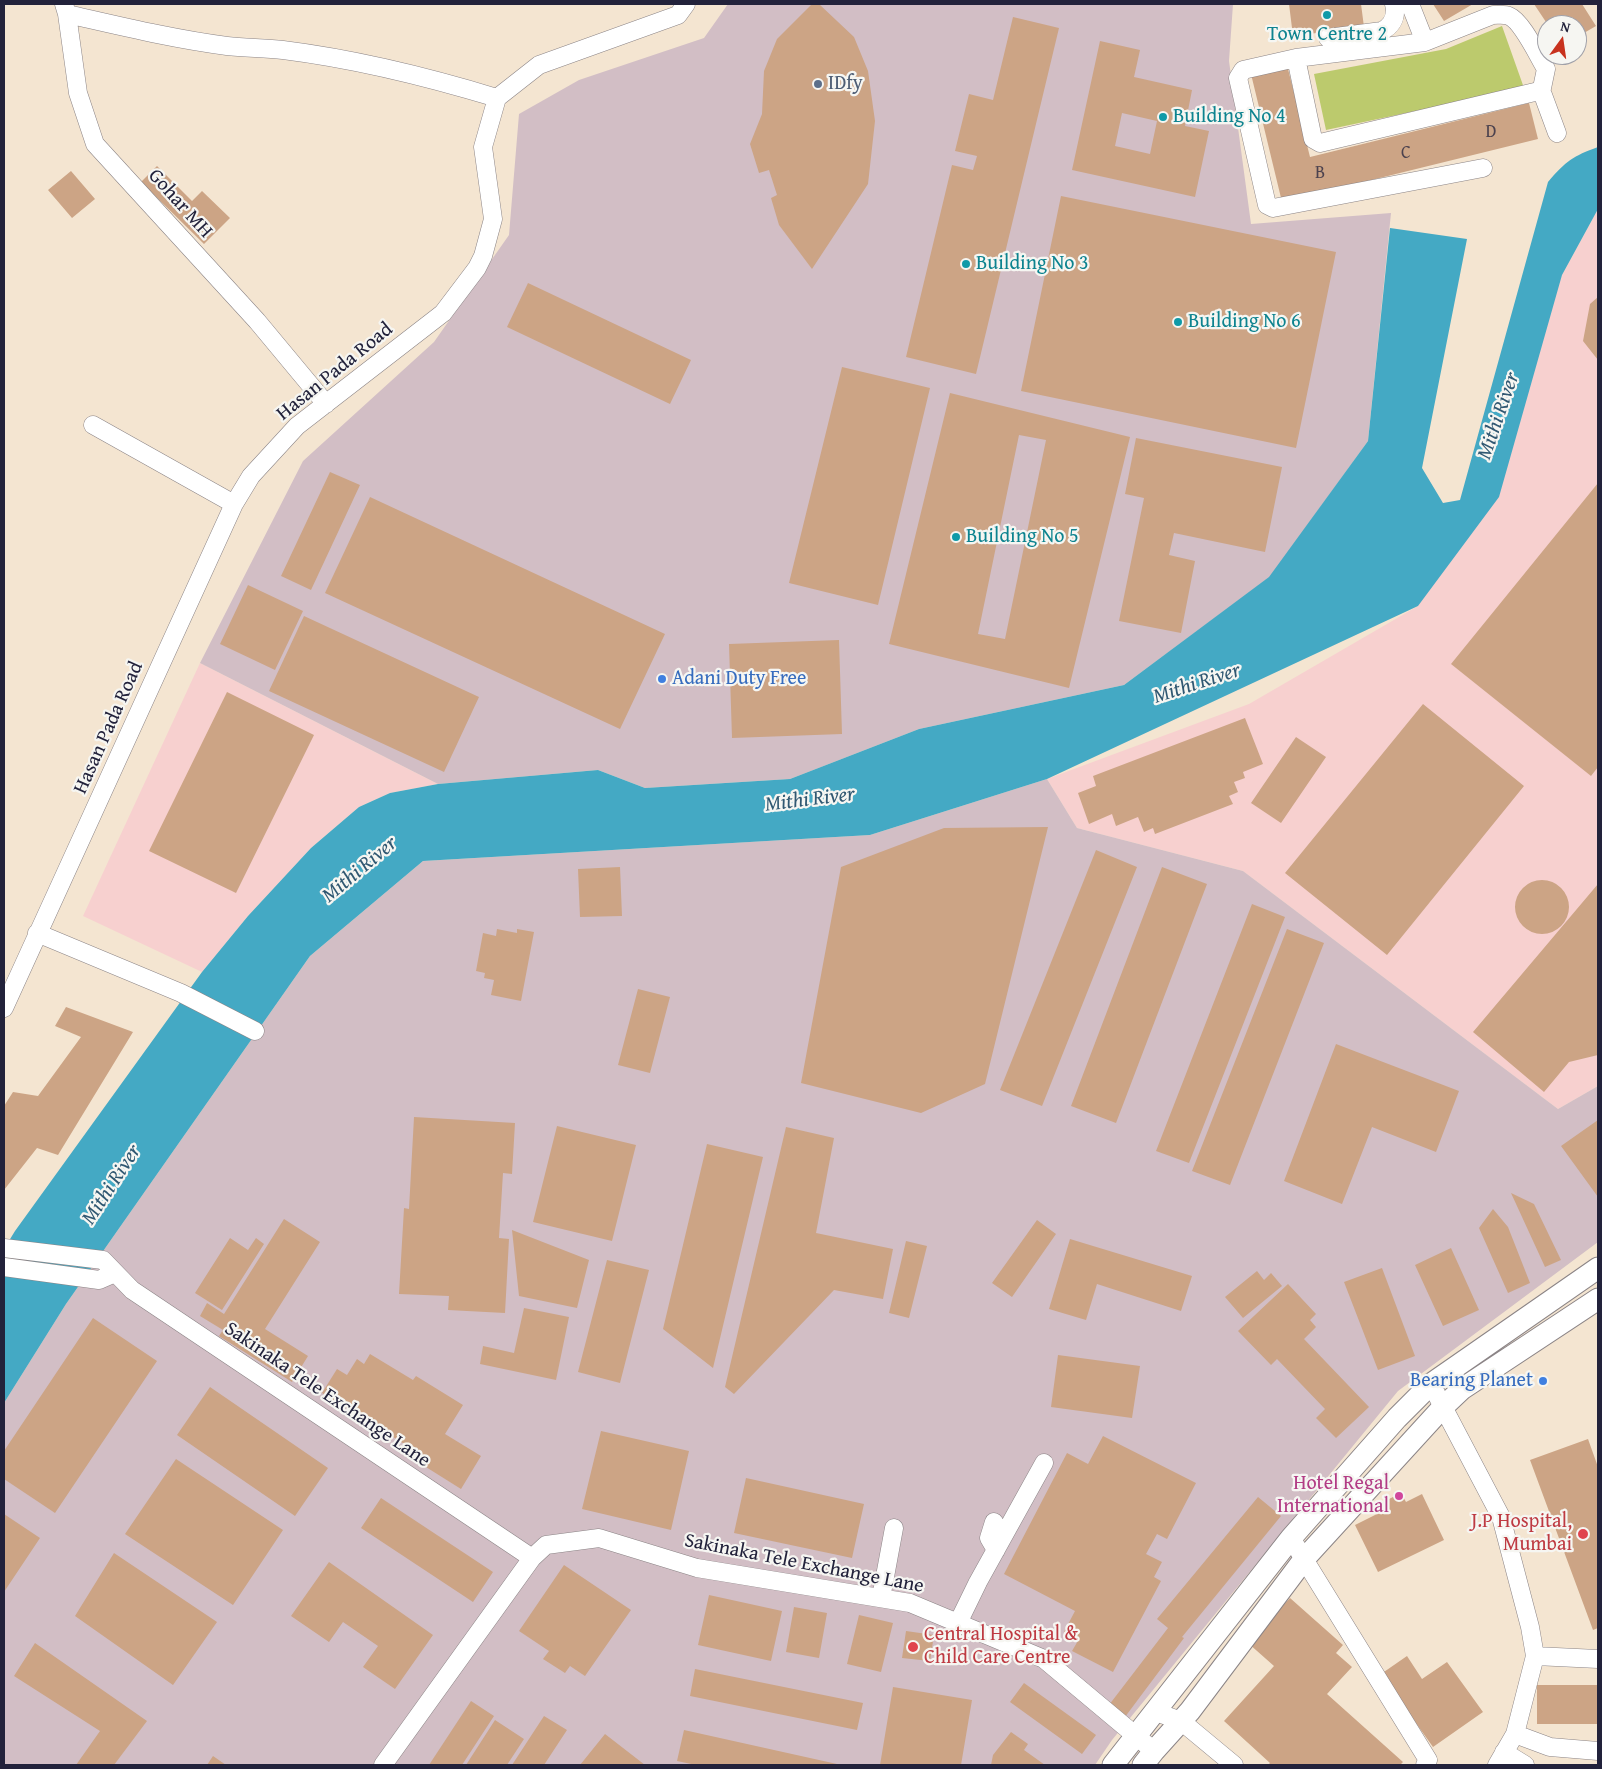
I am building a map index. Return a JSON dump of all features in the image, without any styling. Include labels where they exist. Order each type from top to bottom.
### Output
[{"type":"main road","points":[[1113,1765],[1291,1538],[1396,1418],[1431,1384],[1598,1268]]},
{"type":"main road","points":[[1148,1758],[1185,1716],[1305,1558],[1443,1407],[1462,1389],[1598,1299]]},
{"type":"street","points":[[66,9],[143,31],[226,46],[283,50],[348,60],[497,98],[539,65],[678,15],[686,4]]},
{"type":"street","points":[[1328,38],[1382,31],[1394,19],[1394,4]]},
{"type":"street","points":[[1410,4],[1426,42]]},
{"type":"street","name":"Gohar MH","points":[[66,9],[78,93],[95,144],[257,321],[326,404]]},
{"type":"street","points":[[1483,168],[1273,208],[1267,204],[1238,78],[1243,70],[1296,58],[1426,42],[1493,15],[1503,14],[1511,16],[1518,22],[1546,69],[1542,93],[1557,133]]},
{"type":"street","points":[[1296,58],[1313,139],[1320,143],[1538,91],[1542,93]]},
{"type":"street","name":"Hasan Pada Road","points":[[4,1008],[234,504],[251,476],[297,426],[443,313],[477,268],[483,256],[493,220],[483,146],[497,98]]},
{"type":"street","points":[[93,425],[234,504]]},
{"type":"street","points":[[37,933],[180,993],[255,1031]]},
{"type":"street","points":[[4,1248],[106,1271]]},
{"type":"street","points":[[4,1267],[106,1271]]},
{"type":"street","name":"Sakinaka Tele Exchange Lane","points":[[106,1271],[532,1558]]},
{"type":"street","points":[[1431,1384],[1501,1517],[1530,1627],[1535,1656],[1515,1734],[1500,1759],[1525,1765]]},
{"type":"street","points":[[958,1623],[978,1582],[1044,1463]]},
{"type":"street","points":[[994,1522],[989,1538],[996,1550]]},
{"type":"street","points":[[881,1598],[894,1528]]},
{"type":"street","name":"Sakinaka Tele Exchange Lane","points":[[383,1765],[532,1558],[546,1545],[599,1538],[698,1568],[910,1603],[1044,1659],[1136,1736],[1148,1758]]},
{"type":"street","points":[[1291,1538],[1428,1760],[1424,1765]]},
{"type":"street","points":[[1535,1656],[1598,1659]]},
{"type":"street","points":[[1156,1712],[1185,1716],[1234,1765]]},
{"type":"street","points":[[1515,1734],[1550,1747],[1598,1751]]},
{"type":"shaded area","points":[[728,4],[1233,4],[1229,61],[1251,224],[1391,213],[1368,441],[1270,577],[1124,685],[919,729],[790,779],[645,788],[598,770],[438,784],[200,663],[303,461],[434,342],[509,235],[519,114],[579,80],[704,38]]},
{"type":"shaded area","points":[[1598,209],[1598,1086],[1558,1109],[1243,871],[1077,828],[1047,779],[1249,704],[1418,606],[1562,275]]},
{"type":"shaded area","points":[[200,663],[438,784],[390,793],[359,807],[311,848],[248,916],[202,972],[83,916]]},
{"type":"shaded area","points":[[1047,779],[1077,828],[1243,871],[1558,1109],[1598,1086],[1598,1242],[1398,1391],[1112,1740],[1095,1765],[4,1765],[4,1403],[66,1304],[310,956],[423,861],[870,835]]},
{"type":"green space","points":[[1502,26],[1524,88],[1326,130],[1314,74],[1446,49]]},
{"type":"water","name":"Mithi River","points":[[1598,147],[1598,209],[1562,275],[1499,497],[1418,606],[1047,779],[870,835],[423,861],[310,956],[66,1304],[4,1403],[4,1249],[15,1231],[202,972],[248,916],[311,848],[359,807],[390,793],[438,784],[598,770],[645,788],[790,779],[919,729],[1124,685],[1269,577],[1368,441],[1390,228],[1467,239],[1422,468],[1443,503],[1460,500],[1548,182],[1570,160]]},
{"type":"building","points":[[812,4],[819,4],[854,37],[868,71],[875,121],[868,184],[812,269],[779,225],[771,198],[777,195],[769,170],[759,173],[750,144],[762,114],[764,71],[777,39]]},
{"type":"building","name":"Town Centre 2","points":[[1289,4],[1361,4],[1364,27],[1293,36]]},
{"type":"building","points":[[1433,4],[1473,4],[1444,21]]},
{"type":"building","points":[[1534,4],[1582,4],[1596,26],[1587,31],[1587,15],[1541,15]]},
{"type":"building","name":"Building No 3","points":[[1013,17],[1059,28],[976,374],[906,357],[952,165],[973,170],[977,156],[955,151],[969,94],[993,100]]},
{"type":"building","name":"Building No 4","points":[[1100,41],[1140,50],[1134,77],[1192,90],[1185,126],[1209,131],[1195,197],[1072,170]],"holes":[[[1122,113],[1157,121],[1150,154],[1115,146]]]},
{"type":"building","points":[[1287,65],[1310,157],[1529,103],[1538,139],[1282,202],[1251,74]]},
{"type":"building","points":[[157,166],[192,201],[202,191],[230,218],[204,244],[141,182]]},
{"type":"building","points":[[71,171],[95,199],[72,218],[48,190]]},
{"type":"building","name":"Building No 6","points":[[1061,196],[1336,252],[1296,448],[1021,391]]},
{"type":"building","points":[[528,283],[691,360],[670,404],[507,327]]},
{"type":"building","points":[[1598,297],[1598,360],[1583,341],[1590,304]]},
{"type":"building","points":[[842,367],[930,388],[878,605],[789,583]]},
{"type":"building","name":"Building No 5","points":[[950,393],[1130,437],[1069,688],[889,644]],"holes":[[[1019,435],[1046,440],[1005,639],[978,634]]]},
{"type":"building","points":[[1136,438],[1282,467],[1265,552],[1174,533],[1169,555],[1195,561],[1181,633],[1119,621],[1144,498],[1125,494]]},
{"type":"building","points":[[330,472],[360,485],[311,590],[281,576]]},
{"type":"building","points":[[1598,483],[1598,767],[1591,776],[1451,664]]},
{"type":"building","points":[[370,497],[665,634],[620,729],[325,593]]},
{"type":"building","points":[[248,585],[303,611],[275,670],[220,644]]},
{"type":"building","points":[[304,616],[479,697],[444,772],[269,691]]},
{"type":"building","points":[[839,640],[842,734],[732,738],[729,644]]},
{"type":"building","points":[[227,692],[314,735],[236,893],[149,851]]},
{"type":"building","points":[[1423,704],[1524,786],[1387,955],[1285,873]]},
{"type":"building","points":[[1245,718],[1263,764],[1243,772],[1245,778],[1234,782],[1238,792],[1229,796],[1233,804],[1155,834],[1153,828],[1144,832],[1138,817],[1116,826],[1112,814],[1089,824],[1078,793],[1096,786],[1093,776]]},
{"type":"building","points":[[1296,737],[1326,757],[1281,823],[1251,803]]},
{"type":"building","points":[[1048,827],[985,1084],[921,1113],[801,1083],[841,867],[944,828]]},
{"type":"building","points":[[1096,850],[1137,867],[1042,1106],[1000,1090]]},
{"type":"building","points":[[620,867],[622,916],[580,917],[578,869]]},
{"type":"building","points":[[1162,867],[1207,884],[1116,1123],[1071,1106]]},
{"type":"building","points":[[1542,880],[1552,882],[1561,888],[1567,897],[1569,907],[1567,917],[1561,926],[1552,932],[1542,934],[1532,932],[1523,926],[1517,917],[1515,907],[1517,897],[1523,888],[1532,882]]},
{"type":"building","points":[[1598,884],[1598,1055],[1569,1062],[1544,1092],[1473,1032]]},
{"type":"building","points":[[1252,904],[1285,917],[1189,1163],[1156,1151]]},
{"type":"building","points":[[497,929],[517,933],[517,929],[534,932],[521,1001],[491,995],[494,980],[484,978],[485,973],[476,971],[483,933],[496,936]]},
{"type":"building","points":[[1287,929],[1324,943],[1230,1185],[1192,1171]]},
{"type":"building","points":[[638,989],[670,997],[650,1073],[618,1065]]},
{"type":"building","points":[[66,1007],[133,1032],[58,1155],[37,1148],[4,1190],[4,1106],[13,1092],[38,1096],[81,1037],[55,1026]]},
{"type":"building","points":[[1336,1044],[1459,1091],[1436,1152],[1372,1127],[1342,1204],[1284,1181]]},
{"type":"building","points":[[414,1117],[515,1123],[512,1174],[503,1173],[499,1238],[509,1239],[505,1313],[448,1310],[449,1296],[399,1294],[404,1208],[409,1209]]},
{"type":"building","points":[[1598,1120],[1598,1197],[1561,1146]]},
{"type":"building","points":[[557,1126],[636,1145],[612,1241],[533,1222]]},
{"type":"building","points":[[786,1127],[834,1138],[816,1233],[893,1249],[883,1299],[834,1290],[734,1394],[725,1387]]},
{"type":"building","points":[[707,1144],[763,1157],[713,1368],[663,1329]]},
{"type":"building","points":[[1511,1193],[1534,1204],[1561,1260],[1545,1267]]},
{"type":"building","points":[[1493,1209],[1508,1227],[1530,1283],[1508,1293],[1479,1228]]},
{"type":"building","points":[[284,1219],[320,1242],[265,1329],[308,1356],[292,1382],[219,1336],[223,1330],[200,1316],[207,1303],[224,1314]]},
{"type":"building","points":[[1037,1220],[1056,1234],[1012,1297],[992,1283]]},
{"type":"building","points":[[512,1230],[589,1260],[577,1308],[519,1296]]},
{"type":"building","points":[[230,1238],[248,1250],[256,1238],[264,1244],[222,1310],[195,1293]]},
{"type":"building","points":[[1070,1239],[1192,1276],[1181,1311],[1097,1284],[1086,1320],[1049,1309]]},
{"type":"building","points":[[906,1241],[927,1246],[909,1318],[889,1313]]},
{"type":"building","points":[[1451,1248],[1479,1310],[1443,1326],[1415,1265]]},
{"type":"building","points":[[607,1260],[649,1270],[620,1383],[578,1372]]},
{"type":"building","points":[[1382,1268],[1415,1356],[1378,1370],[1344,1282]]},
{"type":"building","points":[[1257,1271],[1264,1280],[1271,1273],[1282,1286],[1243,1318],[1225,1297]]},
{"type":"building","points":[[1288,1284],[1316,1314],[1310,1320],[1316,1327],[1304,1339],[1369,1407],[1336,1438],[1316,1418],[1325,1409],[1277,1359],[1271,1365],[1238,1331]]},
{"type":"building","points":[[524,1308],[569,1317],[556,1380],[480,1364],[483,1346],[514,1353]]},
{"type":"building","points":[[93,1318],[157,1361],[55,1513],[4,1479],[4,1451]]},
{"type":"building","points":[[370,1354],[413,1380],[416,1376],[463,1405],[445,1434],[481,1456],[461,1489],[402,1452],[406,1445],[322,1393],[337,1369],[347,1375],[357,1359],[364,1364]]},
{"type":"building","points":[[1058,1355],[1140,1366],[1132,1418],[1051,1407]]},
{"type":"building","points":[[210,1387],[328,1468],[295,1516],[177,1435]]},
{"type":"building","points":[[601,1431],[689,1451],[671,1530],[582,1509]]},
{"type":"building","points":[[1103,1436],[1196,1483],[1167,1539],[1157,1534],[1146,1554],[1162,1562],[1154,1577],[1161,1581],[1113,1672],[1072,1651],[1079,1639],[1064,1632],[1075,1611],[1004,1574],[1067,1453],[1088,1464]]},
{"type":"building","points":[[1588,1439],[1598,1467],[1598,1628],[1593,1630],[1530,1460]]},
{"type":"building","points":[[176,1459],[283,1530],[233,1605],[125,1534]]},
{"type":"building","points":[[746,1478],[864,1504],[852,1558],[734,1533]]},
{"type":"building","points":[[1401,1493],[1406,1502],[1422,1494],[1444,1540],[1378,1572],[1355,1525],[1377,1514],[1373,1507]]},
{"type":"building","points":[[1258,1497],[1281,1516],[1182,1637],[1184,1638],[1125,1717],[1109,1705],[1168,1628],[1157,1619]]},
{"type":"building","points":[[381,1498],[493,1572],[473,1602],[361,1528]]},
{"type":"building","points":[[4,1514],[40,1538],[4,1592]]},
{"type":"building","points":[[114,1553],[217,1622],[173,1685],[75,1616]]},
{"type":"building","points":[[329,1562],[433,1635],[395,1689],[363,1667],[378,1646],[343,1622],[329,1642],[291,1616]]},
{"type":"building","points":[[564,1565],[631,1610],[585,1676],[570,1666],[565,1673],[543,1659],[549,1651],[519,1631]]},
{"type":"building","points":[[709,1595],[782,1611],[771,1661],[698,1645]]},
{"type":"building","points":[[1290,1598],[1343,1645],[1336,1653],[1352,1667],[1327,1694],[1403,1762],[1400,1765],[1268,1765],[1270,1763],[1224,1721],[1274,1666],[1248,1643]]},
{"type":"building","points":[[794,1607],[827,1613],[819,1658],[786,1652]]},
{"type":"building","points":[[859,1615],[893,1623],[881,1672],[847,1664]]},
{"type":"building","points":[[906,1631],[934,1635],[930,1661],[902,1658]]},
{"type":"building","points":[[35,1643],[147,1721],[114,1765],[76,1765],[100,1731],[14,1676]]},
{"type":"building","points":[[1407,1656],[1422,1679],[1447,1662],[1483,1712],[1433,1747],[1381,1674]]},
{"type":"building","points":[[695,1669],[863,1703],[857,1730],[690,1696]]},
{"type":"building","points":[[1024,1683],[1096,1735],[1082,1754],[1010,1702]]},
{"type":"building","points":[[1537,1685],[1598,1685],[1598,1724],[1537,1724]]},
{"type":"building","points":[[893,1687],[972,1700],[961,1765],[880,1765]]},
{"type":"building","points":[[471,1701],[494,1716],[462,1765],[429,1765]]},
{"type":"building","points":[[544,1716],[567,1730],[544,1765],[512,1765]]},
{"type":"building","points":[[495,1720],[524,1739],[507,1765],[466,1765]]},
{"type":"building","points":[[684,1730],[837,1765],[696,1765],[677,1761]]},
{"type":"building","points":[[1011,1732],[1028,1744],[1024,1750],[1045,1765],[991,1765],[993,1755]]},
{"type":"building","points":[[605,1734],[645,1765],[580,1765]]},
{"type":"building","points":[[213,1756],[226,1765],[207,1765]]},
{"type":"place","name":"Town Centre 2","points":[[1327,15]]},
{"type":"place","name":"IDfy","points":[[818,84]]},
{"type":"place","name":"Building No 4","points":[[1163,117]]},
{"type":"place","name":"Building No 3","points":[[966,264]]},
{"type":"place","name":"Building No 6","points":[[1178,322]]},
{"type":"place","name":"Building No 5","points":[[956,537]]},
{"type":"place","name":"Adani Duty Free","points":[[662,679]]},
{"type":"place","name":"Bearing Planet","points":[[1543,1381]]},
{"type":"place","name":"Hotel Regal International","points":[[1399,1496]]},
{"type":"place","name":"J.P Hospital, Mumbai","points":[[1583,1534]]},
{"type":"place","name":"Central Hospital & Child Care Centre","points":[[913,1647]]}]
